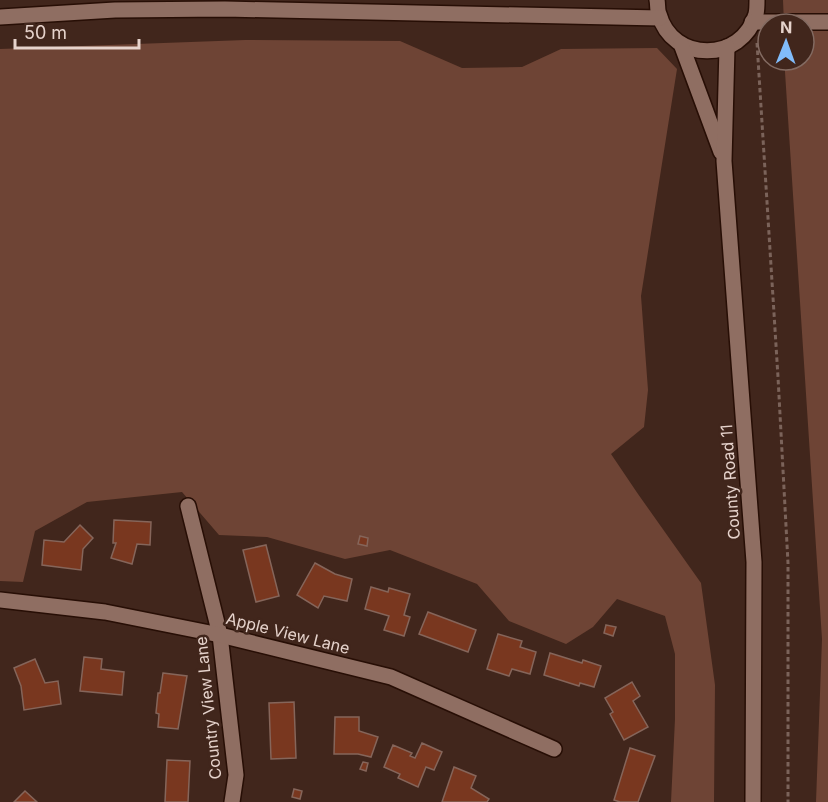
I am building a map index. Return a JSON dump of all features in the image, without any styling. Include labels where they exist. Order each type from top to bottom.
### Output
[{"type":"street","points":[[657,0],[658,13],[665,28],[676,40],[690,48],[706,51],[723,49],[738,41],[756,24]]},
{"type":"street","points":[[0,17],[115,10],[225,9],[660,18]]},
{"type":"street","name":"County Road 11","points":[[681,44],[724,161]]},
{"type":"street","name":"County Road 11","points":[[727,47],[724,161],[754,562],[753,802]]},
{"type":"street","name":"Country View Lane","points":[[188,506],[220,635],[236,775],[232,802]]},
{"type":"street","name":"Apple View Lane","points":[[0,600],[105,612],[220,635],[391,677],[554,750]]},
{"type":"path","points":[[758,72],[787,552],[788,802]]},
{"type":"shaded area","points":[[783,0],[828,0],[828,802],[816,802],[822,639],[785,72],[816,72],[816,12],[784,12]]},
{"type":"shaded area","points":[[245,40],[400,41],[462,68],[522,67],[561,49],[657,48],[677,69],[641,296],[648,390],[644,427],[611,454],[701,583],[715,685],[714,802],[671,802],[675,654],[665,616],[617,599],[593,627],[566,644],[509,621],[477,584],[390,550],[345,559],[267,537],[219,535],[182,492],[87,502],[35,531],[23,582],[0,581],[0,49]]},
{"type":"building","points":[[114,520],[151,522],[150,545],[137,544],[132,564],[111,558],[116,543],[113,543]]},
{"type":"building","points":[[80,525],[93,538],[83,549],[81,570],[42,565],[44,540],[64,542]]},
{"type":"building","points":[[360,536],[368,538],[367,546],[358,544]]},
{"type":"building","points":[[266,545],[279,596],[256,602],[243,550]]},
{"type":"building","points":[[315,563],[335,574],[352,579],[347,601],[324,596],[318,608],[297,595]]},
{"type":"building","points":[[371,587],[388,592],[389,588],[410,594],[404,615],[410,617],[404,636],[384,630],[389,616],[365,609]]},
{"type":"building","points":[[428,612],[476,630],[468,652],[419,634]]},
{"type":"building","points":[[606,625],[616,627],[613,636],[604,633]]},
{"type":"building","points":[[498,634],[522,641],[520,647],[536,652],[530,674],[512,669],[509,676],[487,669]]},
{"type":"building","points":[[550,653],[601,666],[594,687],[580,683],[579,686],[544,675]]},
{"type":"building","points":[[84,657],[102,659],[101,669],[124,672],[122,695],[80,691]]},
{"type":"building","points":[[35,659],[45,683],[58,681],[61,704],[24,710],[21,686],[14,668]]},
{"type":"building","points":[[163,673],[187,676],[178,729],[158,727],[159,714],[156,713]]},
{"type":"building","points":[[632,682],[640,696],[633,701],[648,727],[624,740],[610,714],[613,712],[605,698]]},
{"type":"building","points":[[294,702],[296,758],[271,759],[269,703]]},
{"type":"building","points":[[335,717],[359,717],[359,731],[378,737],[371,757],[358,754],[334,754]]},
{"type":"building","points":[[422,743],[442,752],[434,770],[426,767],[418,787],[398,778],[400,774],[384,767],[393,745],[412,753],[410,756],[415,758]]},
{"type":"building","points":[[630,748],[655,756],[638,802],[620,802],[614,800]]},
{"type":"building","points":[[167,760],[190,761],[188,802],[165,802]]},
{"type":"building","points":[[363,762],[368,763],[366,771],[360,769]]},
{"type":"building","points":[[454,767],[476,776],[471,788],[489,799],[487,802],[442,802]]},
{"type":"building","points":[[294,789],[302,791],[300,799],[292,797]]},
{"type":"building","points":[[25,791],[37,802],[14,802]]}]
